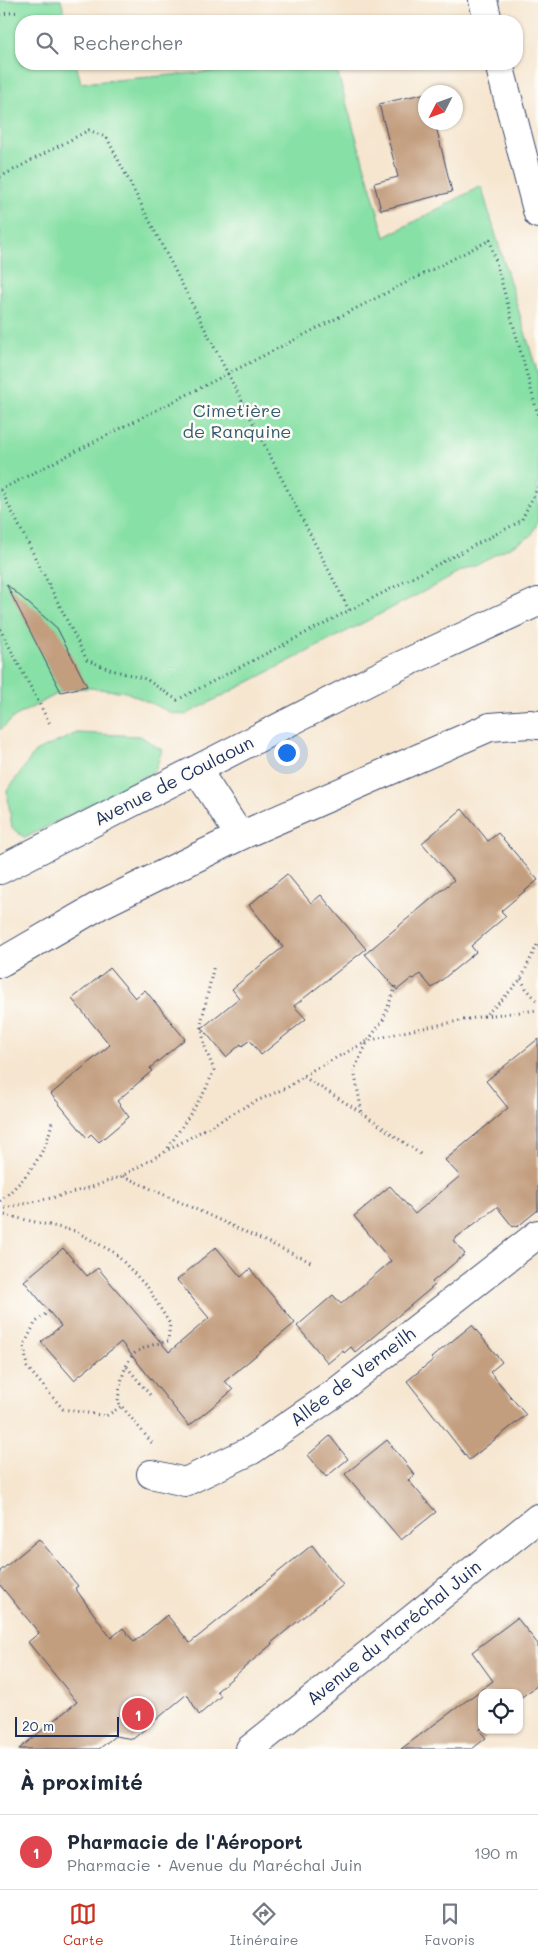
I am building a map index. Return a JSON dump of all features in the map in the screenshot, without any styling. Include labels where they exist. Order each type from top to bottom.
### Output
[{"type":"street","points":[[483,0],[487,15]]},
{"type":"street","points":[[501,70],[538,214]]},
{"type":"street","name":"Avenue de Coulaoun","points":[[0,870],[395,668],[538,602]]},
{"type":"street","points":[[0,963],[100,905],[240,836],[490,727],[538,725]]},
{"type":"street","points":[[197,770],[240,836]]},
{"type":"street","name":"Allée de Verneilh","points":[[150,1474],[185,1482],[252,1450],[335,1393],[538,1234]]},
{"type":"street","name":"Avenue du Maréchal Juin","points":[[250,1749],[538,1518]]},
{"type":"path","points":[[0,14],[20,12]]},
{"type":"path","points":[[0,177],[89,130],[106,138],[349,610]]},
{"type":"path","points":[[538,415],[490,240],[1,490],[87,660],[112,670],[146,679],[176,700],[521,520],[538,487]]},
{"type":"path","points":[[0,629],[51,726]]},
{"type":"path","points":[[484,1016],[521,979],[538,943]]},
{"type":"path","points":[[167,1150],[205,1090],[214,1070],[205,1048],[201,1024],[214,965]]},
{"type":"path","points":[[521,979],[538,1002]]},
{"type":"path","points":[[362,1113],[354,1070],[368,1041],[383,1020],[396,985]]},
{"type":"path","points":[[0,1209],[56,1197],[122,1176],[248,1105],[288,1087],[304,1076],[368,1041],[484,1016],[538,1010]]},
{"type":"path","points":[[304,1076],[362,1113],[423,1156]]},
{"type":"path","points":[[0,1201],[19,1184],[41,1155],[49,1136],[52,1122]]},
{"type":"path","points":[[122,1176],[313,1263]]},
{"type":"path","points":[[0,1214],[75,1231],[116,1253],[148,1288],[170,1324],[168,1340],[149,1346],[132,1356],[120,1382],[118,1402],[154,1444]]},
{"type":"path","points":[[50,1310],[35,1323],[24,1345],[27,1367],[63,1409],[106,1416],[122,1406]]},
{"type":"path","points":[[127,1367],[150,1395]]},
{"type":"green space","name":"Cimetière de Ranquine","points":[[0,0],[61,0],[65,15],[15,15],[15,70],[78,70],[81,83],[230,70],[337,70],[385,237],[481,186],[538,375],[538,521],[531,536],[185,715],[172,713],[126,692],[89,688],[74,689],[61,692],[14,717],[0,730]]},
{"type":"green space","points":[[77,733],[140,736],[162,750],[155,771],[25,838],[12,828],[7,791],[35,752]]},
{"type":"building","points":[[418,95],[418,130],[437,130],[452,192],[381,210],[374,183],[398,177],[379,104]]},
{"type":"building","points":[[6,584],[57,628],[87,686],[61,692]]},
{"type":"building","points":[[462,809],[488,841],[498,833],[538,880],[501,911],[506,916],[471,946],[476,952],[432,988],[420,974],[397,990],[365,954],[454,880],[422,843]]},
{"type":"building","points":[[287,874],[311,903],[321,895],[366,949],[294,1006],[306,1019],[261,1055],[250,1040],[242,1046],[241,1044],[226,1057],[202,1028],[239,998],[232,989],[283,947],[249,905]]},
{"type":"building","points":[[110,968],[135,998],[145,990],[185,1039],[150,1068],[152,1071],[117,1101],[129,1117],[99,1142],[91,1134],[87,1138],[51,1094],[110,1045],[72,999]]},
{"type":"building","points":[[538,1039],[538,1210],[517,1227],[513,1227],[497,1207],[453,1240],[465,1254],[432,1282],[435,1285],[355,1352],[351,1347],[328,1363],[297,1326],[333,1295],[341,1304],[391,1261],[354,1216],[390,1186],[415,1214],[460,1176],[445,1160],[508,1108],[486,1081]]},
{"type":"building","points":[[216,1247],[241,1277],[250,1269],[295,1323],[225,1381],[233,1390],[189,1426],[121,1342],[74,1380],[41,1342],[61,1326],[24,1281],[63,1248],[87,1276],[98,1268],[169,1352],[209,1318],[177,1280]]},
{"type":"building","points":[[472,1325],[502,1362],[490,1372],[526,1415],[469,1460],[407,1381],[433,1360],[431,1358]]},
{"type":"building","points":[[330,1436],[348,1459],[326,1477],[308,1455]]},
{"type":"building","points":[[387,1440],[415,1475],[408,1480],[436,1512],[401,1540],[345,1474]]},
{"type":"building","points":[[39,1539],[78,1586],[75,1588],[111,1638],[123,1628],[134,1642],[167,1615],[190,1643],[312,1545],[343,1585],[271,1643],[217,1691],[221,1696],[199,1715],[187,1694],[133,1739],[115,1736],[99,1749],[19,1749],[77,1702],[28,1642],[39,1633],[0,1585],[0,1571]]},
{"type":"building","points":[[517,1618],[538,1644],[538,1685],[523,1696],[523,1689],[482,1689],[493,1681],[472,1652]]},
{"type":"building","points":[[478,1692],[478,1734],[482,1734],[486,1738],[472,1749],[401,1749]]},
{"type":"place","name":"Pharmacie de l'Aéroport","points":[[138,1714]]}]
